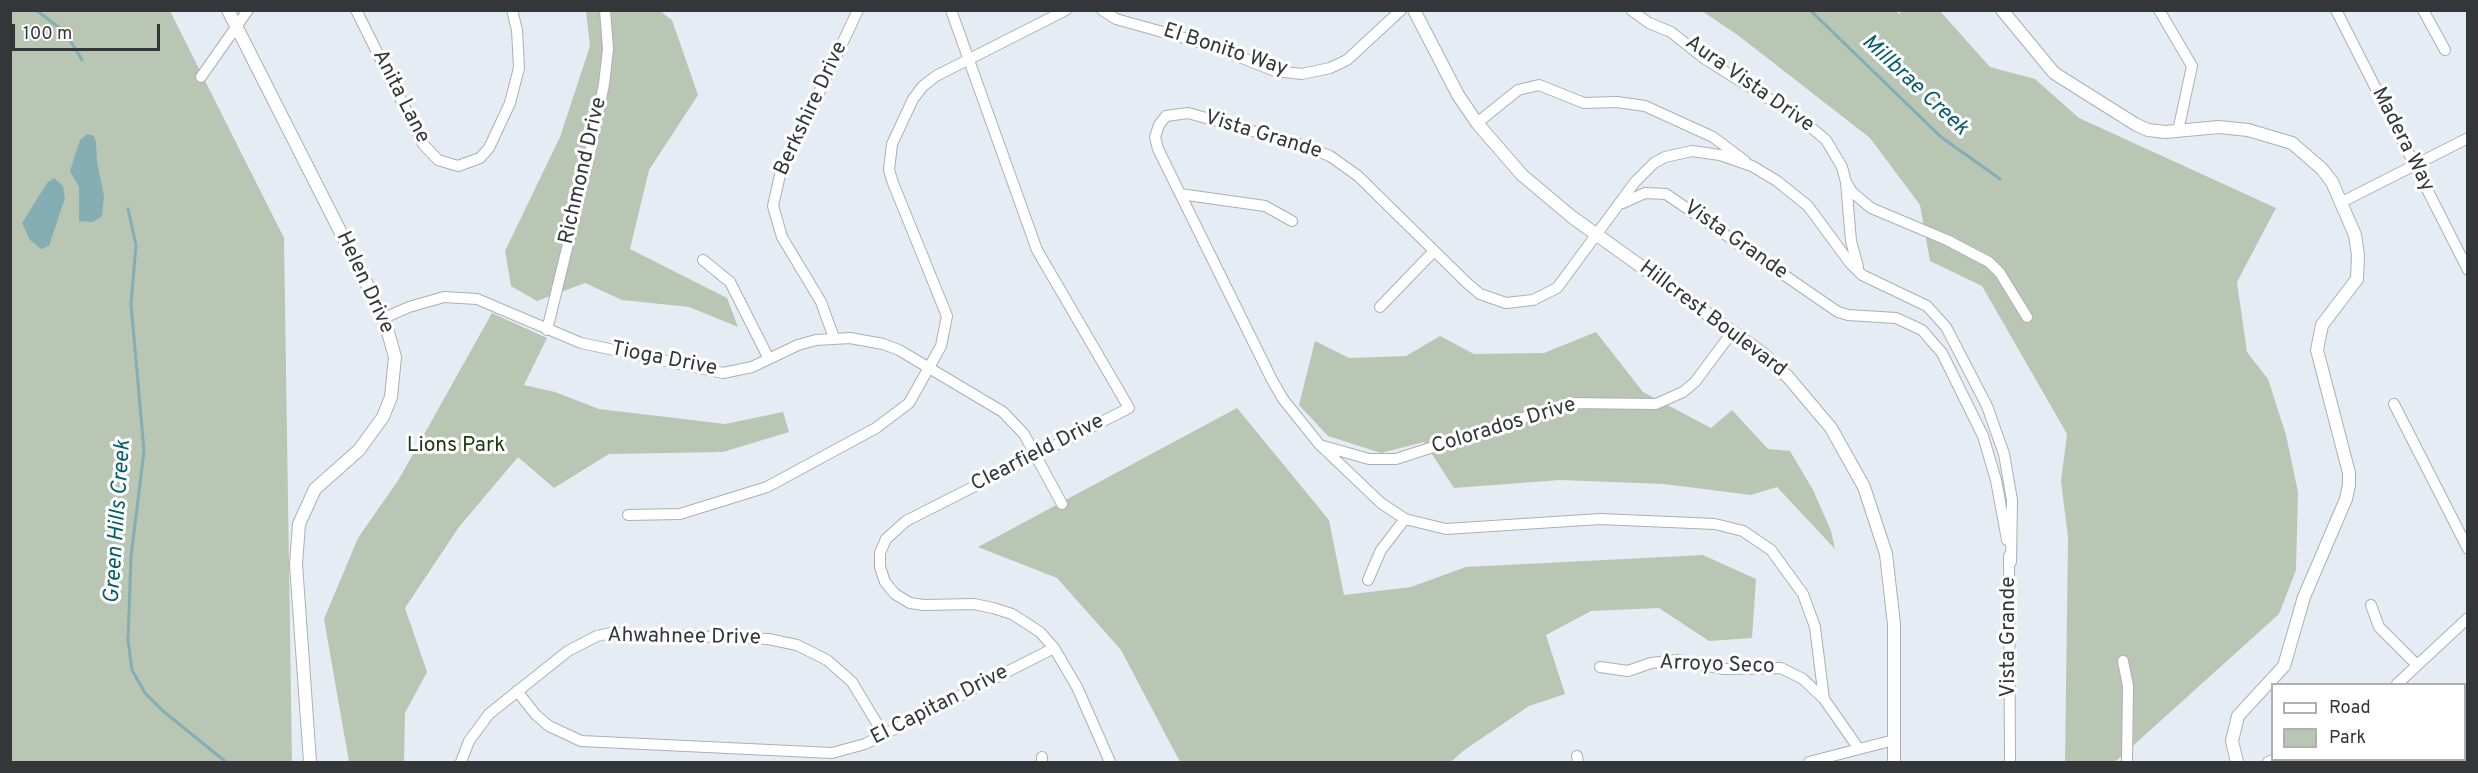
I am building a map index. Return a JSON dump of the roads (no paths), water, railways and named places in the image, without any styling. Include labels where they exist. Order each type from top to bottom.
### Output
[{"type":"street","name":"Helen Drive","points":[[228,10],[384,318],[395,357],[391,397],[383,417],[359,450],[315,489],[306,505],[297,533],[296,564],[310,762]]},
{"type":"street","points":[[201,77],[248,10]]},
{"type":"street","name":"Anita Lane","points":[[356,10],[423,144],[438,160],[458,166],[480,158],[489,147],[510,103],[519,59],[517,30],[512,10]]},
{"type":"street","name":"Richmond Drive","points":[[547,330],[602,94],[608,49],[605,10]]},
{"type":"street","name":"Berkshire Drive","points":[[834,338],[821,302],[782,237],[773,206],[780,175],[858,10]]},
{"type":"street","name":"Clearfield Drive","points":[[951,10],[1037,249],[1129,408],[894,529],[885,539],[880,553],[880,567],[890,588],[910,603],[974,604],[1003,611],[1027,622],[1054,648],[1077,687],[1110,762]]},
{"type":"street","points":[[628,515],[680,514],[767,488],[887,422],[909,403],[930,369],[941,345],[947,316],[893,183],[889,157],[913,99],[923,86],[1066,10]]},
{"type":"street","name":"El Bonito Way","points":[[1102,10],[1116,18],[1209,45],[1275,71],[1302,74],[1330,68],[1347,60],[1401,10]]},
{"type":"street","name":"Hillcrest Boulevard","points":[[1414,10],[1440,66],[1477,123],[1522,175],[1597,236],[1733,331],[1779,369],[1811,402],[1849,457],[1871,504],[1886,554],[1892,587],[1894,762]]},
{"type":"street","name":"Aura Vista Drive","points":[[1631,10],[1649,23],[1671,32],[1706,59],[1814,129],[1835,154],[1846,182]]},
{"type":"street","points":[[2002,10],[2054,73],[2070,85],[2148,130],[2234,128],[2278,137],[2292,143],[2322,169],[2342,202],[2355,236],[2357,279],[2322,325],[2317,350],[2349,473],[2346,499],[2304,597],[2292,647],[2284,666],[2238,716],[2232,741],[2237,762]]},
{"type":"street","points":[[2159,10],[2192,66],[2178,131]]},
{"type":"street","name":"Madera Way","points":[[2336,10],[2468,270]]},
{"type":"street","points":[[2423,11],[2445,50]]},
{"type":"street","points":[[1477,123],[1518,90],[1539,85],[1584,102],[1617,102],[1645,106],[1713,137],[1752,166],[1777,181],[1808,206],[1850,262],[1863,275],[1884,287],[1915,299],[1937,315],[1946,327],[1978,388],[1996,431],[2009,478],[2012,500],[2011,562]]},
{"type":"street","name":"Vista Grande","points":[[1859,749],[1824,699],[1815,627],[1803,594],[1771,550],[1743,531],[1715,524],[1600,519],[1446,530],[1405,519],[1381,503],[1319,444],[1283,399],[1272,380],[1158,148],[1155,137],[1158,125],[1166,116],[1176,112],[1188,113],[1299,144],[1330,156],[1358,176],[1480,294],[1506,303],[1520,303],[1546,295],[1557,288],[1620,205],[1645,193],[1665,194],[1838,312],[1848,315],[1896,318],[1910,323],[1927,334],[1942,353],[1983,436],[1996,480],[2011,562],[2010,762]]},
{"type":"street","points":[[2342,202],[2468,138]]},
{"type":"street","points":[[1620,205],[1643,172],[1654,163],[1679,153],[1707,152],[1752,166]]},
{"type":"street","points":[[1846,182],[1852,254],[1863,275]]},
{"type":"street","points":[[1846,182],[1852,192],[1871,208],[1947,240],[1989,262],[2000,273],[2027,317]]},
{"type":"street","points":[[1180,194],[1265,206],[1292,221]]},
{"type":"street","points":[[1380,307],[1434,251]]},
{"type":"street","points":[[703,260],[730,282],[769,359]]},
{"type":"street","name":"Tioga Drive","points":[[384,318],[427,300],[462,296],[492,304],[547,330],[596,346],[723,373],[737,372],[798,345],[834,338],[867,339],[883,344],[930,369],[1003,412],[1024,434],[1062,504]]},
{"type":"street","name":"Colorados Drive","points":[[1319,444],[1369,459],[1396,459],[1569,403],[1656,404],[1683,392],[1695,382],[1733,331]]},
{"type":"street","points":[[2394,404],[2468,549]]},
{"type":"street","points":[[1368,580],[1380,550],[1405,519]]},
{"type":"street","points":[[2371,605],[2379,627],[2418,665]]},
{"type":"street","points":[[2398,683],[2468,618]]},
{"type":"street","name":"Ahwahnee Drive","points":[[461,762],[469,741],[489,714],[568,651],[597,636],[611,633],[768,639],[785,641],[813,651],[840,670],[861,694],[884,735]]},
{"type":"street","name":"El Capitan Drive","points":[[517,691],[536,715],[549,726],[566,735],[596,743],[832,753],[848,750],[884,735],[1054,648]]},
{"type":"street","name":"Arroyo Seco","points":[[1600,667],[1628,671],[1651,663],[1677,660],[1724,669],[1781,668],[1803,679],[1824,699]]},
{"type":"street","points":[[2123,661],[2128,686],[2127,762]]},
{"type":"street","points":[[1809,762],[1894,740]]},
{"type":"water","points":[[87,134],[94,136],[96,142],[97,162],[104,196],[102,216],[93,222],[79,221],[79,187],[70,171],[80,140]]},
{"type":"water","points":[[54,178],[63,186],[65,198],[49,246],[41,249],[30,240],[22,223],[47,183]]},
{"type":"waterway","name":"Green Hills Creek","points":[[36,10],[65,32],[82,60]]},
{"type":"waterway","name":"Millbrae Creek","points":[[1810,10],[1941,137],[2000,179]]},
{"type":"waterway","name":"Green Hills Creek","points":[[128,209],[136,245],[131,304],[144,451],[131,557],[128,640],[132,670],[145,693],[163,711],[226,762]]},
{"type":"park label","name":"Lions Park","points":[[456,447]]}]
